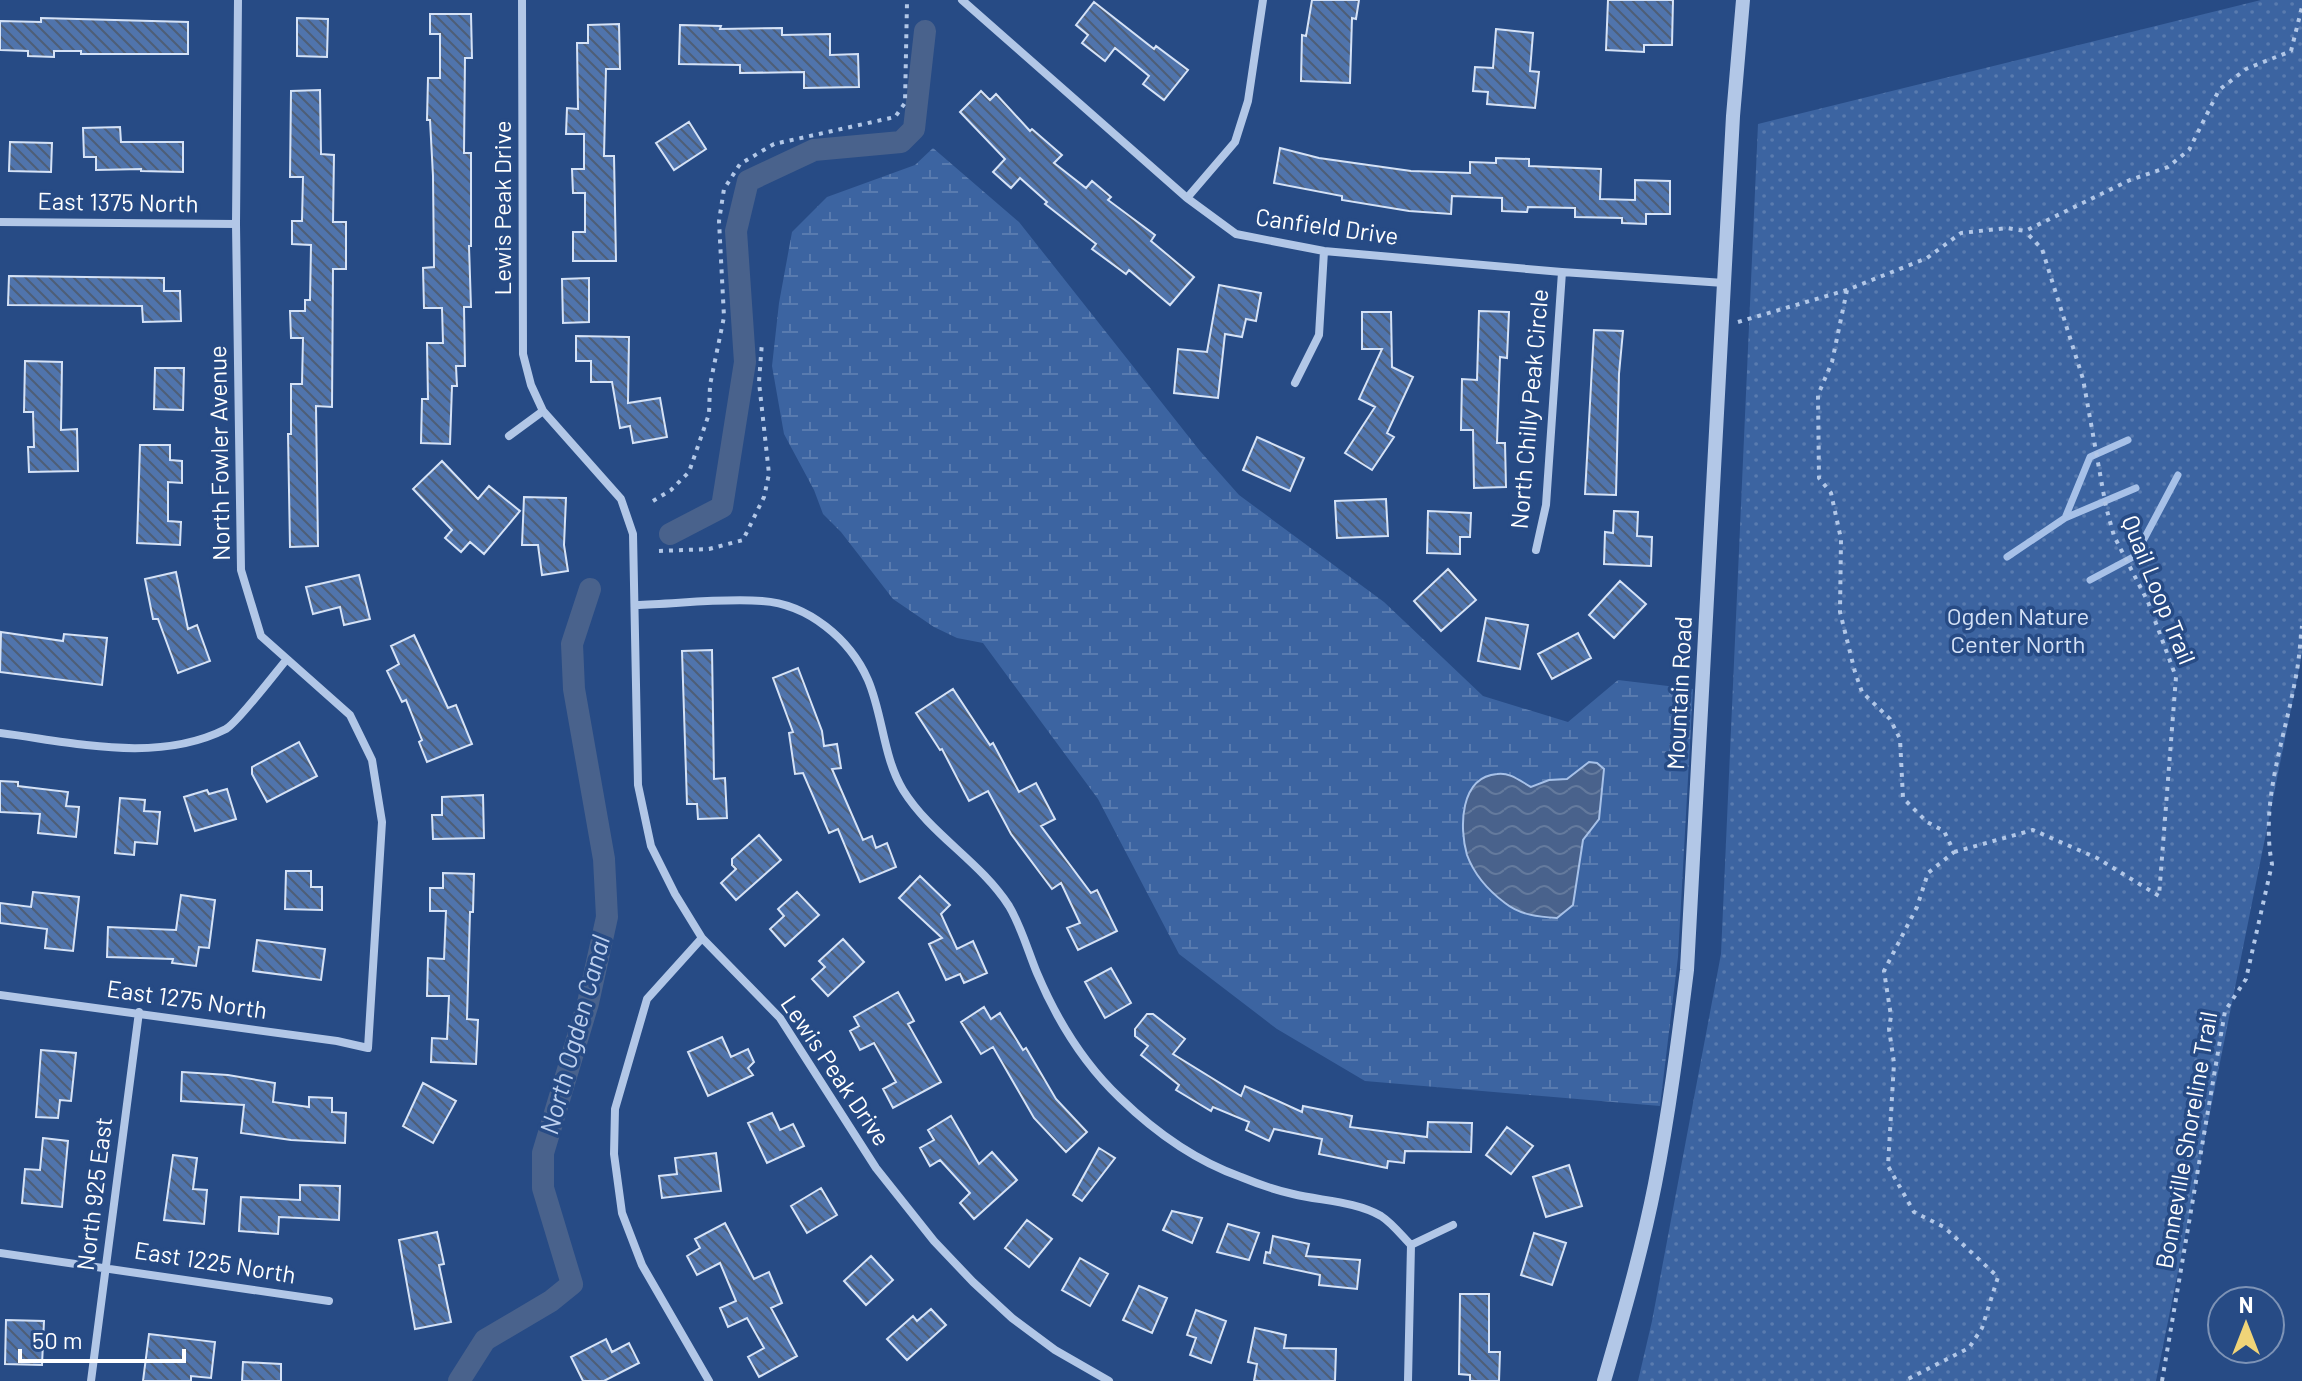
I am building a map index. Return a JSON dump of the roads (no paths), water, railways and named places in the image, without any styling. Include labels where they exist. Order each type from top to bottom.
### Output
[{"type":"street","name":"North Fowler Avenue","points":[[238,0],[236,224],[241,570],[261,636],[350,715],[372,760],[382,822],[368,1048]]},
{"type":"street","name":"Lewis Peak Drive","points":[[522,0],[523,354],[531,385],[543,411],[621,499],[633,534],[638,785],[651,846],[702,938],[780,1018],[876,1168],[934,1241],[1012,1318],[1055,1350],[1109,1381]]},
{"type":"street","name":"Canfield Drive","points":[[962,0],[1187,198],[1236,234],[1324,251],[1724,283]]},
{"type":"street","points":[[1187,198],[1235,142],[1248,101],[1263,0]]},
{"type":"street","name":"Mountain Road","points":[[1604,1381],[1655,1186],[1672,1089],[1687,970],[1733,116],[1743,0]]},
{"type":"street","name":"East 1375 North","points":[[0,222],[236,224]]},
{"type":"street","points":[[1295,383],[1319,335],[1324,251]]},
{"type":"street","name":"North Chilly Peak Circle","points":[[1536,550],[1546,505],[1562,272]]},
{"type":"street","points":[[509,436],[543,411]]},
{"type":"street","points":[[635,605],[763,601],[798,610],[829,628],[852,652],[869,681],[892,765],[902,788],[922,816],[988,878],[1010,908],[1056,1014],[1089,1063],[1119,1098],[1155,1129],[1196,1156],[1239,1177],[1291,1193],[1353,1206],[1382,1217],[1411,1245],[1408,1381]]},
{"type":"street","points":[[0,733],[116,748],[173,747],[229,728],[287,659]]},
{"type":"street","points":[[702,938],[647,999],[615,1109],[614,1154],[622,1213],[642,1265],[709,1381]]},
{"type":"street","name":"East 1275 North","points":[[0,995],[139,1012],[368,1048]]},
{"type":"street","name":"North 925 East","points":[[91,1381],[139,1012]]},
{"type":"street","points":[[1411,1245],[1453,1225]]},
{"type":"street","name":"East 1225 North","points":[[0,1253],[106,1266],[329,1301]]},
{"type":"water","points":[[1589,762],[1597,763],[1604,769],[1599,819],[1583,840],[1573,905],[1557,918],[1523,913],[1488,888],[1467,855],[1463,818],[1469,794],[1485,777],[1506,774],[1531,787],[1549,780],[1567,779]]},
{"type":"waterway","name":"North Ogden Canal","points":[[670,534],[722,507],[745,362],[736,231],[748,181],[814,150],[901,142],[914,129],[925,31]]},
{"type":"waterway","points":[[2007,557],[2065,518],[2090,457],[2128,440]]},
{"type":"waterway","points":[[2090,580],[2135,556],[2178,475]]},
{"type":"waterway","points":[[2065,518],[2136,488]]},
{"type":"waterway","name":"North Ogden Canal","points":[[459,1381],[485,1340],[551,1301],[572,1284],[543,1188],[543,1153],[588,1003],[607,917],[604,859],[574,689],[572,644],[590,589]]},
{"type":"park label","name":"Ogden Nature Center North","points":[[2018,631]]}]
